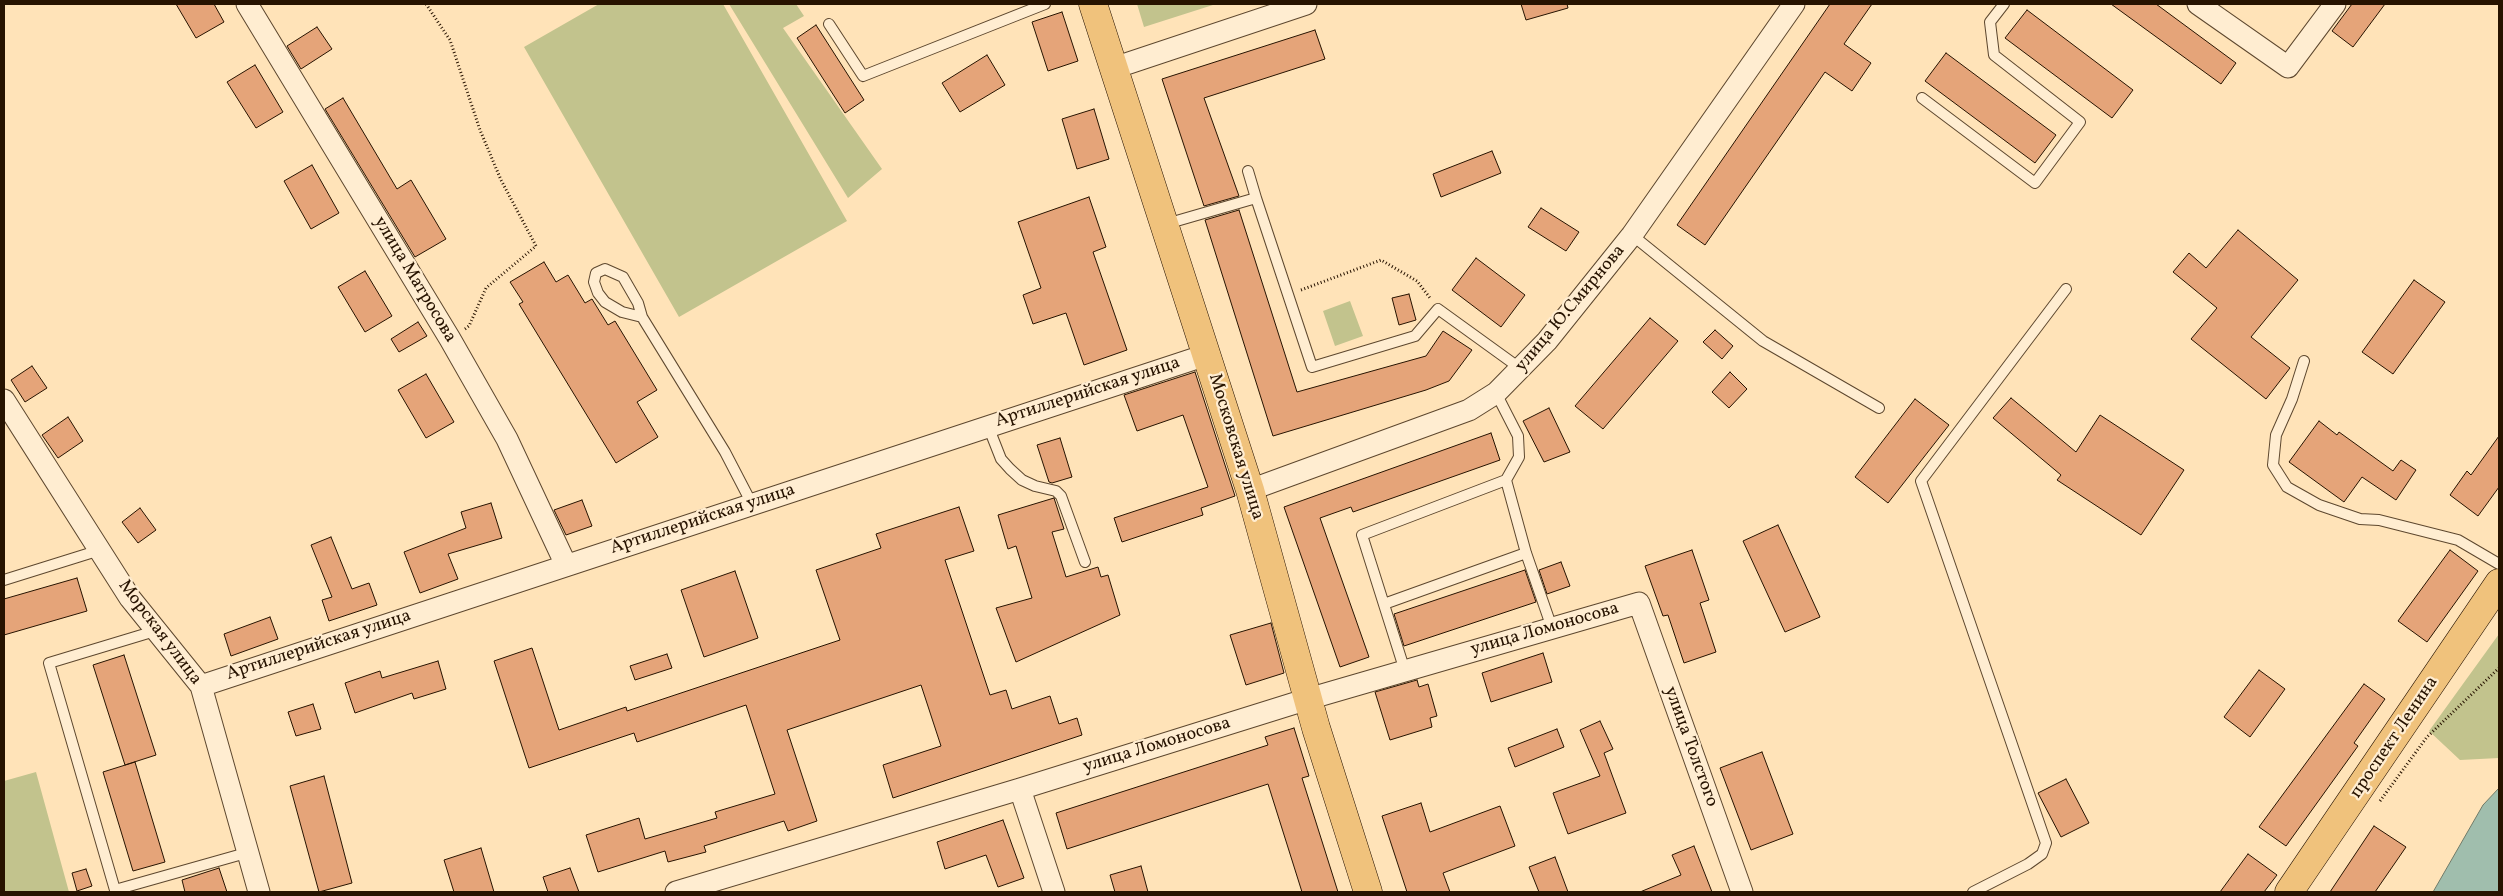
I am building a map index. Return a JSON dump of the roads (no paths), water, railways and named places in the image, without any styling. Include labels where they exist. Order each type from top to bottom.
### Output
[{"type":"main road","name":"Московская улица","points":[[1093,4],[1250,490],[1308,699],[1368,892]]},
{"type":"main road","name":"проспект Ленина","points":[[2289,892],[2499,583]]},
{"type":"street","name":"улица Матросова","points":[[247,4],[450,339],[507,438],[566,565]]},
{"type":"street","points":[[1114,68],[1306,4]]},
{"type":"street","name":"улица Ю.Смирнова","points":[[1250,490],[1469,410],[1496,393],[1548,342],[1632,235],[1794,4]]},
{"type":"street","points":[[2198,4],[2288,67],[2335,4]]},
{"type":"street","name":"Артиллерийская улица","points":[[201,686],[1206,354]]},
{"type":"street","name":"Морская улица","points":[[4,400],[130,598],[201,686],[246,853],[259,892]]},
{"type":"street","name":"улица Ломоносова","points":[[676,892],[1020,789],[1308,699],[1639,603]]},
{"type":"street","name":"улица Толстого","points":[[1639,603],[1742,892]]},
{"type":"street","points":[[1020,789],[1054,892]]},
{"type":"lane","points":[[828,24],[863,76],[1045,4]]},
{"type":"lane","points":[[1922,98],[2035,183],[2080,122],[1994,55],[1990,22],[2004,4]]},
{"type":"lane","points":[[1248,171],[1312,367],[1415,336],[1438,309],[1521,370]]},
{"type":"lane","points":[[1164,224],[1256,198]]},
{"type":"lane","points":[[1632,235],[1763,341],[1880,408]]},
{"type":"lane","points":[[642,317],[622,312],[604,302],[594,282],[596,273],[605,269],[623,277],[638,303],[642,317],[725,452],[752,504]]},
{"type":"lane","points":[[1973,892],[2028,864],[2042,854],[2046,843],[1921,481],[2066,289]]},
{"type":"lane","points":[[2304,361],[2292,399],[2276,435],[2273,465],[2287,487],[2319,505],[2360,519],[2379,520],[2458,540],[2499,564]]},
{"type":"lane","points":[[1405,671],[1362,535],[1506,480],[1519,457],[1518,436],[1496,393]]},
{"type":"lane","points":[[988,426],[1001,459],[1010,470],[1022,480],[1035,486],[1056,491],[1060,496],[1085,562]]},
{"type":"lane","points":[[1506,480],[1526,552],[1552,628]]},
{"type":"lane","points":[[4,580],[100,550]]},
{"type":"lane","points":[[1384,604],[1526,552]]},
{"type":"lane","points":[[155,631],[49,663],[115,890],[246,853]]}]
